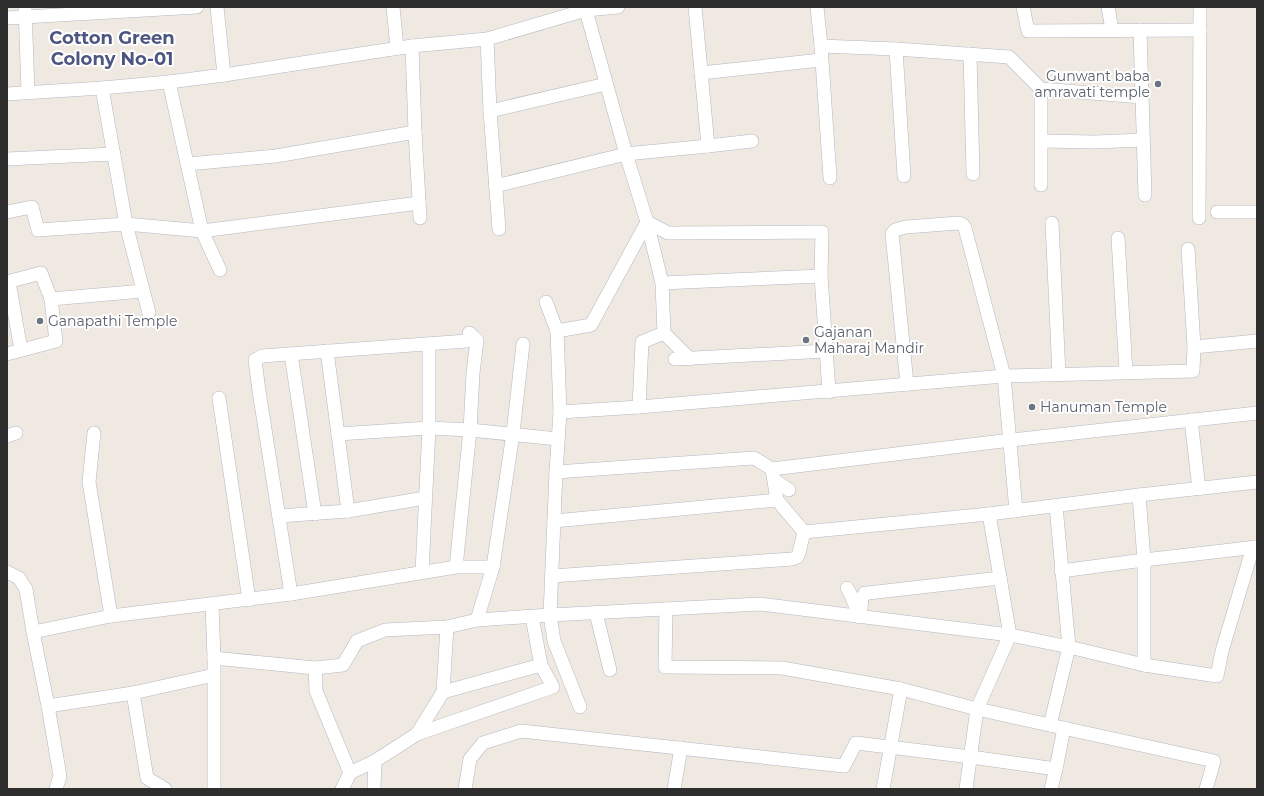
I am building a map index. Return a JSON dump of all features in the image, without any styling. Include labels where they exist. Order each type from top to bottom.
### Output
[{"type":"street","points":[[7,18],[25,12],[197,7]]},
{"type":"street","points":[[217,7],[224,75]]},
{"type":"street","points":[[393,7],[397,48]]},
{"type":"street","points":[[7,94],[169,82],[397,48],[487,39],[585,9],[618,7]]},
{"type":"street","points":[[695,7],[708,146]]},
{"type":"street","points":[[816,7],[821,46],[830,178]]},
{"type":"street","points":[[1023,7],[1028,31],[1200,30]]},
{"type":"street","points":[[1108,7],[1112,30]]},
{"type":"street","points":[[1199,218],[1200,7]]},
{"type":"street","points":[[585,9],[626,154],[645,214],[662,283],[664,333],[690,359]]},
{"type":"street","points":[[25,12],[28,92]]},
{"type":"street","points":[[1140,30],[1145,195]]},
{"type":"street","points":[[487,39],[490,111],[499,229]]},
{"type":"street","points":[[412,46],[420,218]]},
{"type":"street","points":[[821,46],[896,49],[1009,57],[1041,89],[1142,97]]},
{"type":"street","points":[[896,49],[904,176]]},
{"type":"street","points":[[970,54],[973,174]]},
{"type":"street","points":[[701,73],[821,60]]},
{"type":"street","points":[[169,82],[202,231],[220,270]]},
{"type":"street","points":[[490,111],[606,84]]},
{"type":"street","points":[[102,88],[126,224],[149,313]]},
{"type":"street","points":[[1041,89],[1041,186]]},
{"type":"street","points":[[188,164],[276,156],[415,132]]},
{"type":"street","points":[[1042,141],[1095,142],[1143,140]]},
{"type":"street","points":[[495,186],[626,154],[752,141]]},
{"type":"street","points":[[7,159],[114,154]]},
{"type":"street","points":[[7,212],[32,207],[38,230],[126,224],[202,231],[419,203]]},
{"type":"street","points":[[1217,212],[1257,212]]},
{"type":"street","points":[[645,214],[668,233],[822,232],[821,276],[829,392]]},
{"type":"street","points":[[557,331],[591,324],[645,214]]},
{"type":"street","points":[[907,384],[892,234],[895,230],[906,227],[958,223],[962,224],[965,228],[1004,376],[1016,510]]},
{"type":"street","points":[[1052,223],[1059,375]]},
{"type":"street","points":[[1118,238],[1126,372]]},
{"type":"street","points":[[560,412],[829,392],[1004,376],[1193,371],[1194,347],[1188,249]]},
{"type":"street","points":[[7,354],[56,341],[51,299],[40,273],[8,282],[21,350]]},
{"type":"street","points":[[662,283],[821,276]]},
{"type":"street","points":[[51,299],[143,290]]},
{"type":"street","points":[[546,302],[557,331],[560,412],[550,615],[554,641],[580,707]]},
{"type":"street","points":[[639,407],[642,342],[664,333]]},
{"type":"street","points":[[291,594],[258,391],[255,360],[262,356],[429,344],[468,337],[477,340],[473,373],[470,430],[456,567]]},
{"type":"street","points":[[1194,347],[1257,341]]},
{"type":"street","points":[[422,572],[429,428],[429,344]]},
{"type":"street","points":[[478,620],[492,567],[513,433],[523,344]]},
{"type":"street","points":[[327,351],[348,511]]},
{"type":"street","points":[[675,360],[826,352]]},
{"type":"street","points":[[291,354],[315,514]]},
{"type":"street","points":[[219,398],[249,600]]},
{"type":"street","points":[[773,474],[1010,440],[1257,413]]},
{"type":"street","points":[[1191,420],[1199,489]]},
{"type":"street","points":[[338,434],[429,428],[513,433],[558,439]]},
{"type":"street","points":[[94,433],[89,482],[111,616]]},
{"type":"street","points":[[556,472],[754,458],[789,490]]},
{"type":"street","points":[[773,474],[778,500],[804,532]]},
{"type":"street","points":[[804,532],[989,514],[1257,482]]},
{"type":"street","points":[[1139,495],[1144,560],[1144,665]]},
{"type":"street","points":[[279,516],[348,511],[426,498]]},
{"type":"street","points":[[554,521],[778,500]]},
{"type":"street","points":[[1050,725],[1069,647],[1056,506]]},
{"type":"street","points":[[966,789],[977,709],[1010,635],[989,514]]},
{"type":"street","points":[[552,576],[792,559],[797,557],[799,553],[804,532]]},
{"type":"street","points":[[214,658],[315,668],[342,665],[357,641],[385,630],[447,627],[478,620],[550,615],[760,604],[1010,635],[1144,665],[1217,676],[1222,651],[1255,547],[1061,571]]},
{"type":"street","points":[[33,632],[111,616],[249,600],[456,567],[492,567]]},
{"type":"street","points":[[7,572],[19,578],[26,589],[60,776],[56,789]]},
{"type":"street","points":[[860,617],[862,598],[868,593],[1000,578]]},
{"type":"street","points":[[846,588],[851,595],[860,617]]},
{"type":"street","points":[[212,604],[214,658],[214,789]]},
{"type":"street","points":[[666,609],[665,667],[782,668],[900,689],[977,709],[1214,761],[1206,789]]},
{"type":"street","points":[[596,613],[610,670]]},
{"type":"street","points":[[342,789],[350,773],[375,761],[417,734],[553,686],[541,665],[532,617]]},
{"type":"street","points":[[417,734],[443,692],[447,627]]},
{"type":"street","points":[[443,692],[541,665]]},
{"type":"street","points":[[315,668],[316,690],[350,773]]},
{"type":"street","points":[[48,706],[133,693],[214,675]]},
{"type":"street","points":[[883,789],[900,689]]},
{"type":"street","points":[[133,693],[147,778],[165,789]]},
{"type":"street","points":[[1051,789],[1064,728]]},
{"type":"street","points":[[465,789],[470,759],[483,743],[521,731],[844,766],[856,743],[1056,769]]},
{"type":"street","points":[[674,789],[681,748]]},
{"type":"street","points":[[374,789],[375,761]]},
{"type":"place","name":"Gunwant baba amravati temple","points":[[1158,84]]},
{"type":"place","name":"Ganapathi Temple","points":[[40,321]]},
{"type":"place","name":"Gajanan Maharaj Mandir","points":[[806,340]]},
{"type":"place","name":"Hanuman Temple","points":[[1032,407]]},
{"type":"district","name":"Cotton Green Colony No-01","points":[[112,48]]}]
